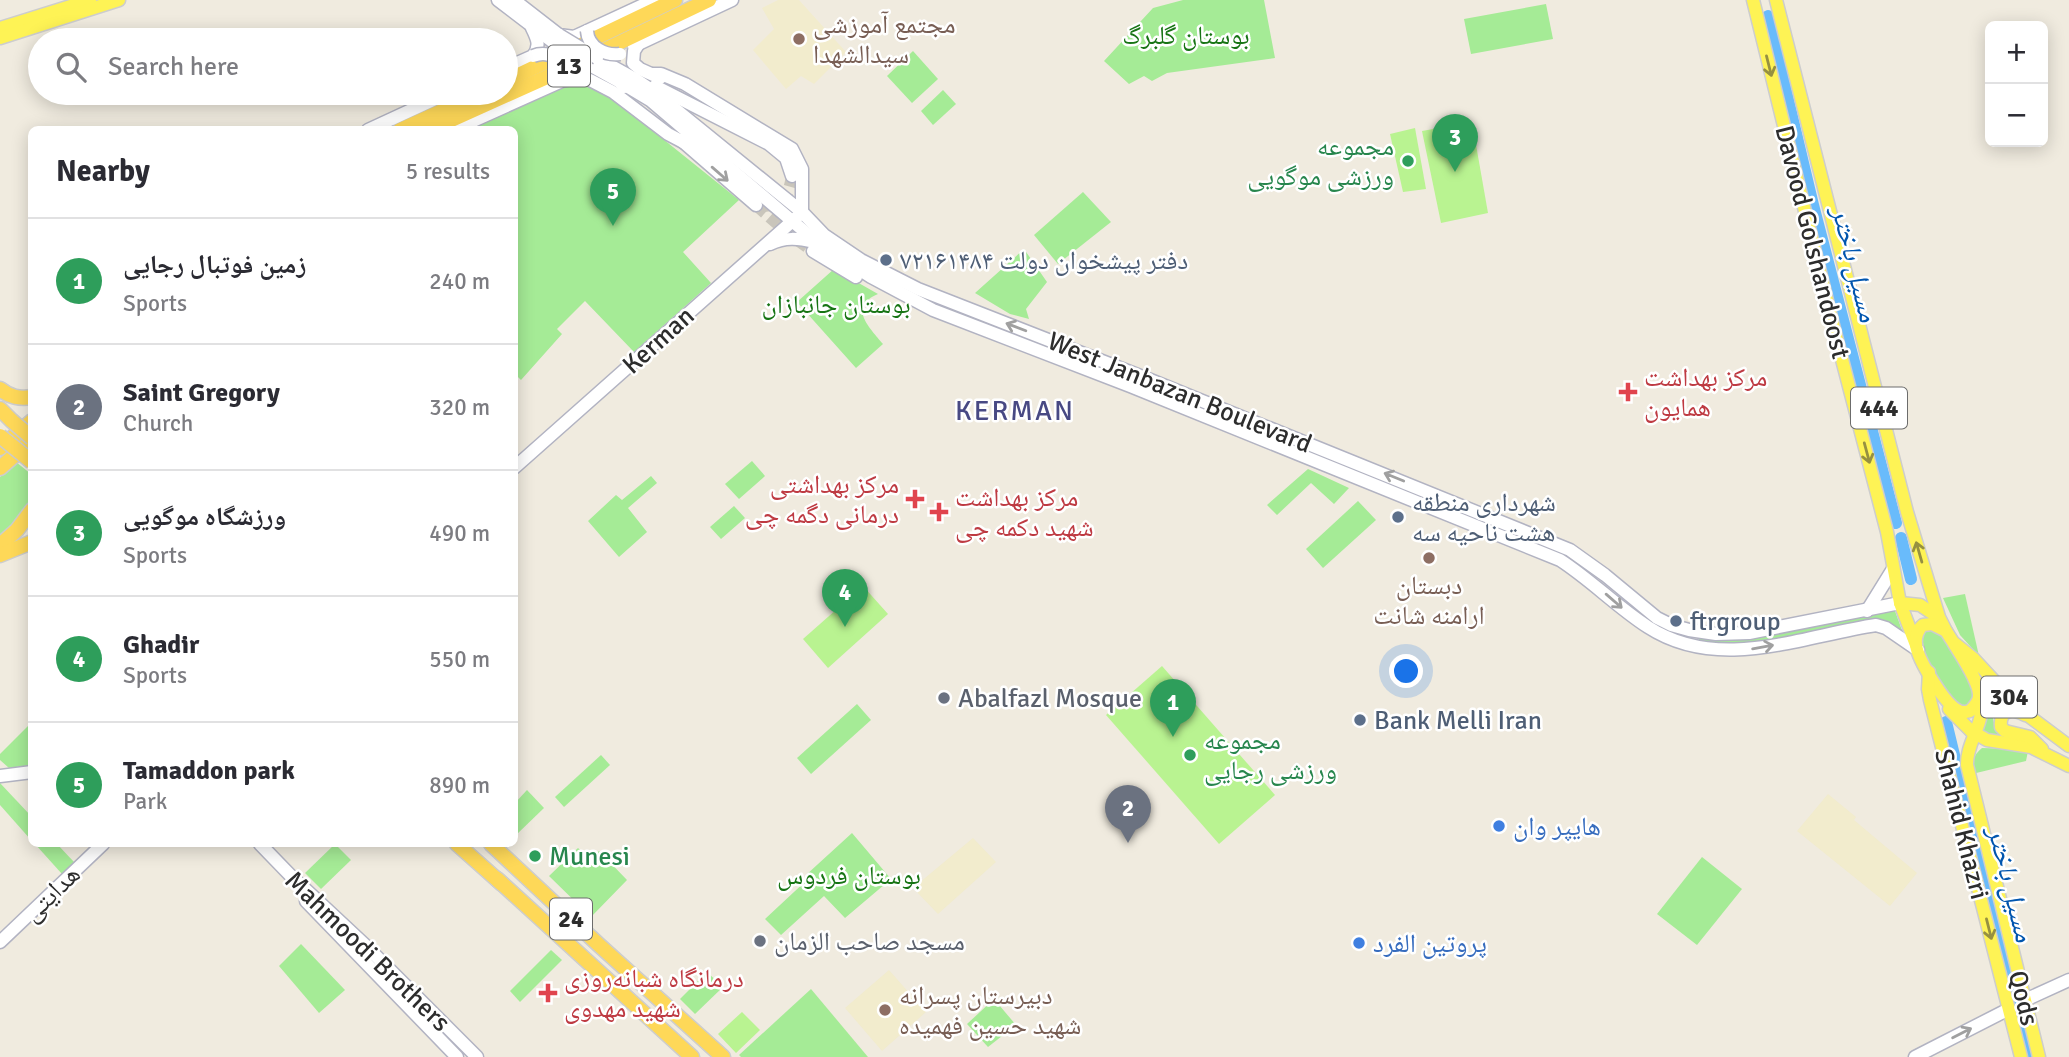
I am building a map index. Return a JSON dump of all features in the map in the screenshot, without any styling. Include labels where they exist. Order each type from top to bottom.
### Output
[{"type":"highway","name":"13","points":[[518,75],[676,0]]},
{"type":"highway","name":"13","points":[[518,90],[709,0]]},
{"type":"highway","points":[[409,126],[455,105]]},
{"type":"highway","name":"13","points":[[438,126],[485,105]]},
{"type":"highway","points":[[0,389],[10,396],[28,397]]},
{"type":"highway","points":[[4,415],[28,436]]},
{"type":"highway","points":[[0,448],[28,424]]},
{"type":"highway","points":[[0,436],[28,459]]},
{"type":"highway","points":[[0,468],[28,443]]},
{"type":"highway","points":[[0,545],[28,515]]},
{"type":"highway","points":[[0,545],[28,535]]},
{"type":"highway","points":[[0,555],[28,544]]},
{"type":"highway","name":"24","points":[[460,847],[692,1057]]},
{"type":"highway","name":"24","points":[[494,847],[723,1057]]},
{"type":"highway","points":[[497,879],[537,910],[545,910],[545,901],[508,859]]},
{"type":"highway","points":[[584,960],[559,929],[561,920],[571,921],[599,945]]},
{"type":"main road","points":[[0,28],[90,0]]},
{"type":"main road","points":[[31,28],[119,0]]},
{"type":"main road","name":"West Janbazan Boulevard","points":[[498,0],[530,25],[556,38],[650,100],[745,180],[842,248],[888,275],[1570,550],[1657,618],[1671,625],[1716,634],[1749,633],[1900,603]]},
{"type":"main road","name":"West Janbazan Boulevard","points":[[514,0],[556,38]]},
{"type":"main road","points":[[556,38],[574,37],[654,0]]},
{"type":"main road","points":[[587,31],[588,39],[595,48],[611,55],[620,54],[732,0]]},
{"type":"main road","name":"Davood Golshandoost","points":[[1753,0],[1884,522],[1900,603],[1928,672]]},
{"type":"main road","name":"Davood Golshandoost","points":[[1776,0],[1906,512],[1939,617],[1975,680],[1980,695]]},
{"type":"main road","points":[[530,25],[538,43],[533,56]]},
{"type":"main road","points":[[0,38],[28,29]]},
{"type":"main road","points":[[639,43],[634,51],[634,64],[715,111],[723,120]]},
{"type":"main road","points":[[518,63],[545,53],[557,59],[563,66],[565,73],[562,81]]},
{"type":"main road","name":"West Janbazan Boulevard","points":[[592,61],[635,79],[658,95],[797,217],[816,247],[862,272],[933,310],[1140,390],[1560,560],[1597,585],[1629,614],[1668,638],[1709,648],[1754,650],[1876,625],[1886,628],[1917,648]]},
{"type":"main road","points":[[653,74],[661,74],[685,84],[792,149],[802,169],[797,217]]},
{"type":"main road","points":[[518,101],[562,81],[582,77],[599,84],[668,134],[685,143],[756,205]]},
{"type":"main road","points":[[635,79],[649,82],[769,144],[786,158],[792,176]]},
{"type":"main road","name":"West Janbazan Boulevard","points":[[620,82],[642,106],[685,143]]},
{"type":"main road","points":[[377,126],[422,105]]},
{"type":"main road","points":[[462,126],[509,105]]},
{"type":"main road","points":[[745,180],[777,218],[777,229],[764,247]]},
{"type":"main road","name":"Kerman","points":[[518,464],[797,217]]},
{"type":"main road","points":[[764,247],[779,240],[798,238],[816,247],[835,266],[898,300],[933,310]]},
{"type":"main road","points":[[1884,522],[1890,528],[1900,528],[1905,523],[1906,512]]},
{"type":"main road","points":[[1560,560],[1570,550]]},
{"type":"main road","points":[[1867,611],[1893,569]]},
{"type":"main road","points":[[1900,603],[1920,605],[1939,617]]},
{"type":"main road","points":[[1917,648],[1919,629],[1923,625],[1932,624],[1950,636]]},
{"type":"main road","points":[[1689,630],[1695,646]]},
{"type":"main road","name":"304","points":[[1950,636],[2022,711],[2069,746]]},
{"type":"main road","points":[[1928,672],[1946,699],[1959,711],[1967,712],[1976,705],[1980,695]]},
{"type":"main road","name":"Shahid Khazri","points":[[1928,672],[1930,700],[2021,1057]]},
{"type":"main road","name":"Qods","points":[[1980,695],[1982,704],[1967,756],[1967,765],[2039,1057]]},
{"type":"main road","name":"304","points":[[1946,699],[1950,710],[1975,734],[1987,740],[2031,747],[2069,765]]},
{"type":"main road","points":[[2037,723],[2017,711],[2008,710],[2000,723],[2005,731],[2030,737],[2045,752]]},
{"type":"main road","points":[[1967,765],[1981,747],[2001,743]]},
{"type":"main road","points":[[0,776],[28,772]]},
{"type":"main road","name":"هدایتی","points":[[0,942],[100,847]]},
{"type":"main road","points":[[257,847],[288,877]]},
{"type":"main road","name":"Mahmoodi Brothers","points":[[263,847],[457,1057]]},
{"type":"main road","name":"Mahmoodi Brothers","points":[[288,877],[366,946],[477,1057]]},
{"type":"main road","points":[[2025,1000],[2069,980]]},
{"type":"main road","points":[[1915,1057],[2009,1009]]},
{"type":"shaded area","name":"مجتمع آموزشی سیدالشهدا","points":[[778,0],[799,0],[846,52],[814,84],[801,76],[786,89],[753,50],[774,29],[762,8]]},
{"type":"shaded area","points":[[1828,794],[1856,817],[1854,820],[1917,873],[1890,906],[1797,831]]},
{"type":"shaded area","points":[[973,838],[996,862],[938,914],[913,888]]},
{"type":"shaded area","name":"دبیرستان پسرانه شهید حسین فهمیده","points":[[889,970],[926,1012],[882,1051],[845,1008]]},
{"type":"green space","name":"بوستان گلبرگ","points":[[1183,0],[1264,0],[1275,58],[1167,73],[1152,81],[1144,76],[1129,84],[1104,61],[1153,8]]},
{"type":"green space","points":[[1546,4],[1553,39],[1471,54],[1464,19]]},
{"type":"green space","points":[[913,51],[938,79],[912,103],[887,76]]},
{"type":"green space","points":[[580,82],[607,94],[739,200],[683,252],[711,283],[634,352],[585,301],[557,329],[562,334],[521,380],[518,377],[518,126],[469,126],[562,84]]},
{"type":"green space","points":[[943,90],[956,104],[933,125],[921,111]]},
{"type":"green space","points":[[1472,122],[1488,213],[1441,223],[1422,131]]},
{"type":"green space","name":"مجموعه ورزشی موگویی","points":[[1415,128],[1426,189],[1403,192],[1390,134]]},
{"type":"green space","points":[[1083,192],[1111,222],[1058,264],[1034,235]]},
{"type":"green space","points":[[1024,249],[1047,282],[1026,309],[1029,319],[1010,314],[975,293]]},
{"type":"green space","points":[[843,250],[1249,424],[1552,548],[1551,550],[935,306]]},
{"type":"green space","name":"بوستان جانبازان","points":[[834,269],[878,294],[869,299],[863,311],[868,325],[883,344],[856,368],[797,302]]},
{"type":"green space","points":[[752,461],[765,476],[739,499],[725,484]]},
{"type":"green space","points":[[16,462],[28,472],[28,507],[0,539],[0,477]]},
{"type":"green space","points":[[1308,469],[1349,488],[1334,504],[1311,483],[1277,515],[1267,505]]},
{"type":"green space","points":[[651,476],[657,483],[628,508],[647,532],[619,557],[588,521],[616,495],[622,500]]},
{"type":"green space","points":[[1358,501],[1376,520],[1323,568],[1306,549]]},
{"type":"green space","points":[[734,506],[745,518],[721,539],[710,527]]},
{"type":"green space","points":[[863,586],[888,614],[828,668],[803,639]]},
{"type":"green space","points":[[1965,594],[1979,656],[1960,635],[1943,598]]},
{"type":"green space","points":[[1895,611],[1903,633],[1888,625],[1752,644],[1699,642],[1699,636],[1773,634]]},
{"type":"green space","points":[[1922,629],[1940,631],[1962,664],[1975,697],[1966,709],[1949,695],[1934,675],[1922,640]]},
{"type":"green space","points":[[1970,664],[2009,705],[1997,711],[1993,718],[1996,727],[2005,736],[1995,737],[1979,731],[1986,696]]},
{"type":"green space","name":"مجموعه ورزشی رجایی","points":[[1162,666],[1275,795],[1219,844],[1106,715]]},
{"type":"green space","points":[[857,704],[871,720],[811,774],[797,758]]},
{"type":"green space","points":[[28,726],[28,765],[9,768],[0,760],[0,754]]},
{"type":"green space","points":[[1982,748],[2028,751],[2026,761],[1972,774],[1975,757]]},
{"type":"green space","points":[[601,755],[610,765],[564,807],[555,797]]},
{"type":"green space","points":[[0,783],[28,813],[28,837],[0,805]]},
{"type":"green space","points":[[527,790],[544,808],[518,833],[518,800]]},
{"type":"green space","name":"بوستان فردوس","points":[[852,833],[891,879],[845,918],[824,896],[781,935],[765,919],[809,878],[806,875]]},
{"type":"green space","points":[[38,847],[60,847],[74,862],[62,874]]},
{"type":"green space","points":[[332,847],[338,847],[351,860],[321,889],[305,873]]},
{"type":"green space","points":[[578,848],[590,859],[599,851],[627,880],[591,917],[549,876]]},
{"type":"green space","points":[[1702,857],[1742,889],[1697,945],[1657,914]]},
{"type":"green space","points":[[301,944],[345,990],[319,1013],[279,966]]},
{"type":"green space","points":[[551,950],[562,960],[520,1002],[510,991]]},
{"type":"green space","points":[[707,972],[723,987],[695,1014],[680,999]]},
{"type":"green space","points":[[811,989],[868,1057],[739,1055]]},
{"type":"green space","points":[[994,999],[1016,1025],[988,1047],[967,1024]]},
{"type":"green space","points":[[742,1012],[760,1030],[736,1053],[718,1034]]},
{"type":"waterway","name":"مسیل باختر","points":[[1768,16],[1813,205],[1896,523]]},
{"type":"waterway","name":"مسیل باختر","points":[[1901,538],[1911,579]]},
{"type":"waterway","name":"مسیل باختر","points":[[1946,722],[2030,1057]]},
{"type":"tunnel","points":[[763,206],[776,204],[784,198],[792,176]]},
{"type":"tunnel","points":[[756,205],[813,251]]},
{"type":"place","name":"مجتمع آموزشی سیدالشهدا","points":[[799,39]]},
{"type":"place","name":"مجموعه ورزشی موگویی","points":[[1408,161]]},
{"type":"place","name":"ورزشگاه موگویی","points":[[1455,172]]},
{"type":"place","name":"Tamaddon park","points":[[613,226]]},
{"type":"place","name":"دفتر پیشخوان دولت ۷۲۱۶۱۴۸۴","points":[[886,260]]},
{"type":"place","name":"مرکز بهداشت همایون","points":[[1628,392]]},
{"type":"place","name":"مرکز بهداشتی درمانی دگمه چی","points":[[915,499]]},
{"type":"place","name":"مرکز بهداشت شهید دکمه چی","points":[[939,512]]},
{"type":"place","name":"شهرداری منطقه هشت ناحیه سه","points":[[1398,517]]},
{"type":"place","name":"دبستان ارامنه شانت","points":[[1429,558]]},
{"type":"place","name":"ftrgroup","points":[[1676,621]]},
{"type":"place","name":"Ghadir","points":[[845,627]]},
{"type":"place","name":"Abalfazl Mosque","points":[[944,698]]},
{"type":"place","name":"Bank Melli Iran","points":[[1360,720]]},
{"type":"place","name":"زمین فوتبال رجایی","points":[[1173,737]]},
{"type":"place","name":"مجموعه ورزشی رجایی","points":[[1190,755]]},
{"type":"place","name":"هایپر وان","points":[[1499,826]]},
{"type":"place","name":"Saint Gregory","points":[[1128,843]]},
{"type":"place","name":"Munesi","points":[[535,856]]},
{"type":"place","name":"مسجد صاحب الزمان","points":[[760,941]]},
{"type":"place","name":"پروتین الفرد","points":[[1359,943]]},
{"type":"place","name":"درمانگاه شبانه‌روزی شهید مهدوی","points":[[548,993]]},
{"type":"place","name":"دبیرستان پسرانه شهید حسین فهمیده","points":[[885,1010]]},
{"type":"district","name":"KERMAN","points":[[1015,410]]}]
